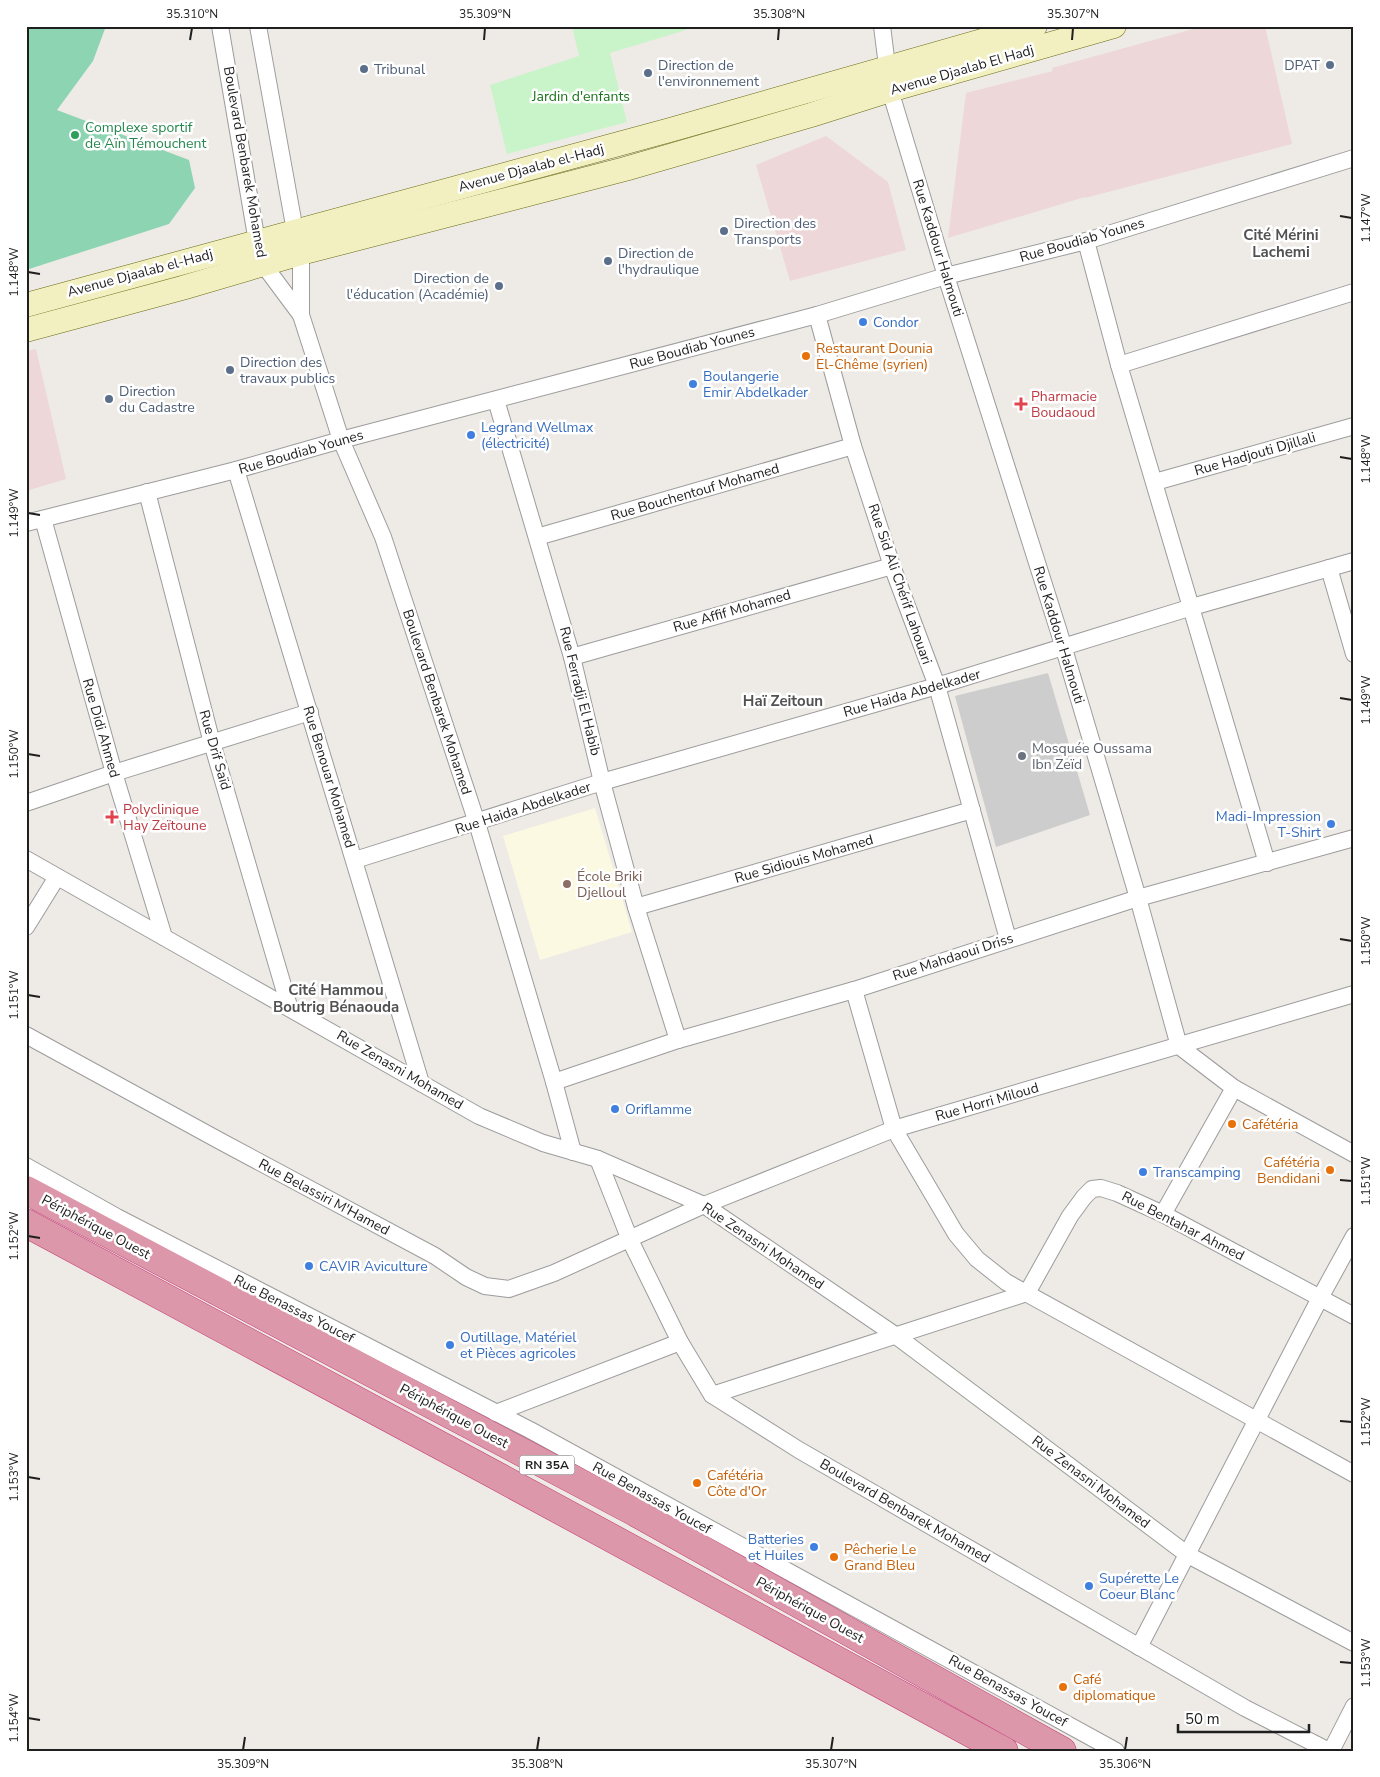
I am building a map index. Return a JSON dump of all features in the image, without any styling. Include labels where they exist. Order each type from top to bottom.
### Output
[{"type":"highway","name":"Périphérique Ouest","points":[[26,1190],[636,1512],[1062,1751]]},
{"type":"highway","name":"RN 35A","points":[[26,1223],[1004,1751]]},
{"type":"main road","name":"Avenue Djaalab el-Hadj","points":[[26,330],[182,288],[260,253],[295,231],[670,130],[888,80],[1035,26]]},
{"type":"main road","name":"Avenue Djaalab El Hadj","points":[[811,115],[888,80],[1114,26]]},
{"type":"main road","name":"Avenue Djaalab el-Hadj","points":[[26,305],[260,253],[300,254],[625,169],[811,115]]},
{"type":"street","name":"Boulevard Benbarek Mohamed","points":[[220,26],[260,253],[301,315],[341,440],[383,537],[477,823],[573,1152]]},
{"type":"street","name":"Boulevard Benbarek Mohamed","points":[[258,26],[300,254],[301,315]]},
{"type":"street","name":"Rue Kaddour Halmouti","points":[[882,26],[888,80],[946,276],[1063,648],[1138,898],[1179,1046]]},
{"type":"street","name":"Rue Boudiab Younes","points":[[26,523],[236,470],[341,440],[817,315],[946,276],[1086,241],[1354,158]]},
{"type":"street","points":[[1086,241],[1119,365],[1156,482],[1268,863]]},
{"type":"street","points":[[1119,365],[1354,292]]},
{"type":"street","name":"Rue Sid Ali Chérif Lahouari","points":[[817,315],[853,446],[892,566],[937,686],[1008,939]]},
{"type":"street","name":"Rue Ferradji El Habib","points":[[496,400],[572,657],[602,782],[636,907],[678,1040]]},
{"type":"street","name":"Rue Hadjouti Djillali","points":[[1156,482],[1354,426]]},
{"type":"street","name":"Rue Bouchentouf Mohamed","points":[[537,537],[853,446]]},
{"type":"street","name":"Rue Benouar Mohamed","points":[[236,470],[421,1083]]},
{"type":"street","name":"Rue Drif Saïd","points":[[147,492],[212,743],[289,1006]]},
{"type":"street","name":"Rue Didi Ahmed","points":[[43,519],[114,773],[164,937]]},
{"type":"street","name":"Rue Haida Abdelkader","points":[[355,860],[602,782],[937,686],[1192,607],[1354,561]]},
{"type":"street","name":"Rue Affif Mohamed","points":[[572,657],[892,566]]},
{"type":"street","points":[[1329,568],[1354,654]]},
{"type":"street","points":[[26,803],[114,773],[310,712]]},
{"type":"street","name":"Rue Sidiouis Mohamed","points":[[636,907],[972,810]]},
{"type":"street","name":"Rue Mahdaoui Driss","points":[[554,1082],[678,1040],[854,990],[1138,898],[1354,838]]},
{"type":"street","name":"Rue Zenasni Mohamed","points":[[26,859],[289,1006],[479,1116],[543,1143],[598,1159],[704,1205],[895,1334],[1188,1555],[1354,1643]]},
{"type":"street","points":[[26,927],[57,877]]},
{"type":"street","points":[[854,990],[894,1129],[956,1234],[984,1265],[1006,1282],[1354,1474]]},
{"type":"street","name":"Rue Horri Miloud","points":[[630,1240],[704,1205],[894,1129],[1354,994]]},
{"type":"street","name":"Rue Belassiri M'Hamed","points":[[26,1035],[435,1256],[466,1277],[485,1286],[509,1289],[554,1273],[630,1240]]},
{"type":"street","points":[[1179,1046],[1234,1088],[1354,1154]]},
{"type":"street","points":[[1164,1214],[1234,1088]]},
{"type":"street","name":"Boulevard Benbarek Mohamed","points":[[598,1159],[630,1240],[680,1342],[712,1395],[799,1450],[1139,1647],[1245,1708],[1330,1751]]},
{"type":"street","name":"Rue Benassas Youcef","points":[[26,1166],[117,1217],[496,1413],[1116,1751]]},
{"type":"street","name":"Rue Bentahar Ahmed","points":[[1027,1293],[1070,1216],[1092,1189],[1101,1188],[1164,1214],[1354,1316]]},
{"type":"street","points":[[1139,1647],[1354,1236]]},
{"type":"street","points":[[712,1395],[895,1334],[1027,1293]]},
{"type":"street","points":[[496,1413],[680,1342]]},
{"type":"street","points":[[1330,1751],[1354,1706]]},
{"type":"shaded area","points":[[1204,26],[1265,26],[1292,144],[1085,197],[948,238],[966,93],[1053,71],[1052,68]]},
{"type":"shaded area","points":[[826,136],[888,182],[906,250],[790,281],[756,165]]},
{"type":"shaded area","points":[[36,349],[66,479],[26,491],[26,351]]},
{"type":"shaded area","name":"Mosquée Oussama Ibn Zeïd","points":[[1048,673],[1090,815],[996,847],[955,696]]},
{"type":"shaded area","name":"École Briki Djelloul","points":[[595,808],[632,932],[540,960],[503,836]]},
{"type":"green space","name":"Complexe sportif de Aïn Témouchent","points":[[26,26],[106,26],[93,61],[57,110],[189,160],[195,188],[169,224],[26,270]]},
{"type":"green space","name":"Jardin d'enfants","points":[[572,26],[685,26],[686,30],[610,53],[627,122],[507,154],[490,85],[579,56]]},
{"type":"place","name":"DPAT","points":[[1330,65]]},
{"type":"place","name":"Tribunal","points":[[364,69]]},
{"type":"place","name":"Direction de l'environnement","points":[[648,73]]},
{"type":"place","name":"Complexe sportif de Aïn Témouchent","points":[[75,135]]},
{"type":"place","name":"Direction des Transports","points":[[724,231]]},
{"type":"place","name":"Direction de l'hydraulique","points":[[608,261]]},
{"type":"place","name":"Direction de l'éducation (Académie)","points":[[499,286]]},
{"type":"place","name":"Condor","points":[[863,322]]},
{"type":"place","name":"Restaurant Dounia El-Chême (syrien)","points":[[806,356]]},
{"type":"place","name":"Direction des travaux publics","points":[[230,370]]},
{"type":"place","name":"Boulangerie Emir Abdelkader","points":[[693,384]]},
{"type":"place","name":"Direction du Cadastre","points":[[109,399]]},
{"type":"place","name":"Pharmacie Boudaoud","points":[[1021,404]]},
{"type":"place","name":"Legrand Wellmax (électricité)","points":[[471,435]]},
{"type":"place","name":"Mosquée Oussama Ibn Zeïd","points":[[1022,756]]},
{"type":"place","name":"Polyclinique Hay Zeïtoune","points":[[112,817]]},
{"type":"place","name":"Madi-Impression T-Shirt","points":[[1331,824]]},
{"type":"place","name":"École Briki Djelloul","points":[[567,884]]},
{"type":"place","name":"Oriflamme","points":[[615,1109]]},
{"type":"place","name":"Cafétéria","points":[[1232,1124]]},
{"type":"place","name":"Cafétéria Bendidani","points":[[1330,1170]]},
{"type":"place","name":"Transcamping","points":[[1143,1172]]},
{"type":"place","name":"CAVIR Aviculture","points":[[309,1266]]},
{"type":"place","name":"Outillage, Matériel et Pièces agricoles","points":[[450,1345]]},
{"type":"place","name":"Cafétéria Côte d'Or","points":[[697,1483]]},
{"type":"place","name":"Batteries et Huiles","points":[[814,1547]]},
{"type":"place","name":"Pêcherie Le Grand Bleu","points":[[834,1557]]},
{"type":"place","name":"Supérette Le Coeur Blanc","points":[[1089,1586]]},
{"type":"place","name":"Café diplomatique","points":[[1063,1687]]},
{"type":"district","name":"Cité Mérini Lachemi","points":[[1281,244]]},
{"type":"district","name":"Haï Zeitoun","points":[[783,701]]},
{"type":"district","name":"Cité Hammou Boutrig Bénaouda","points":[[336,998]]}]
